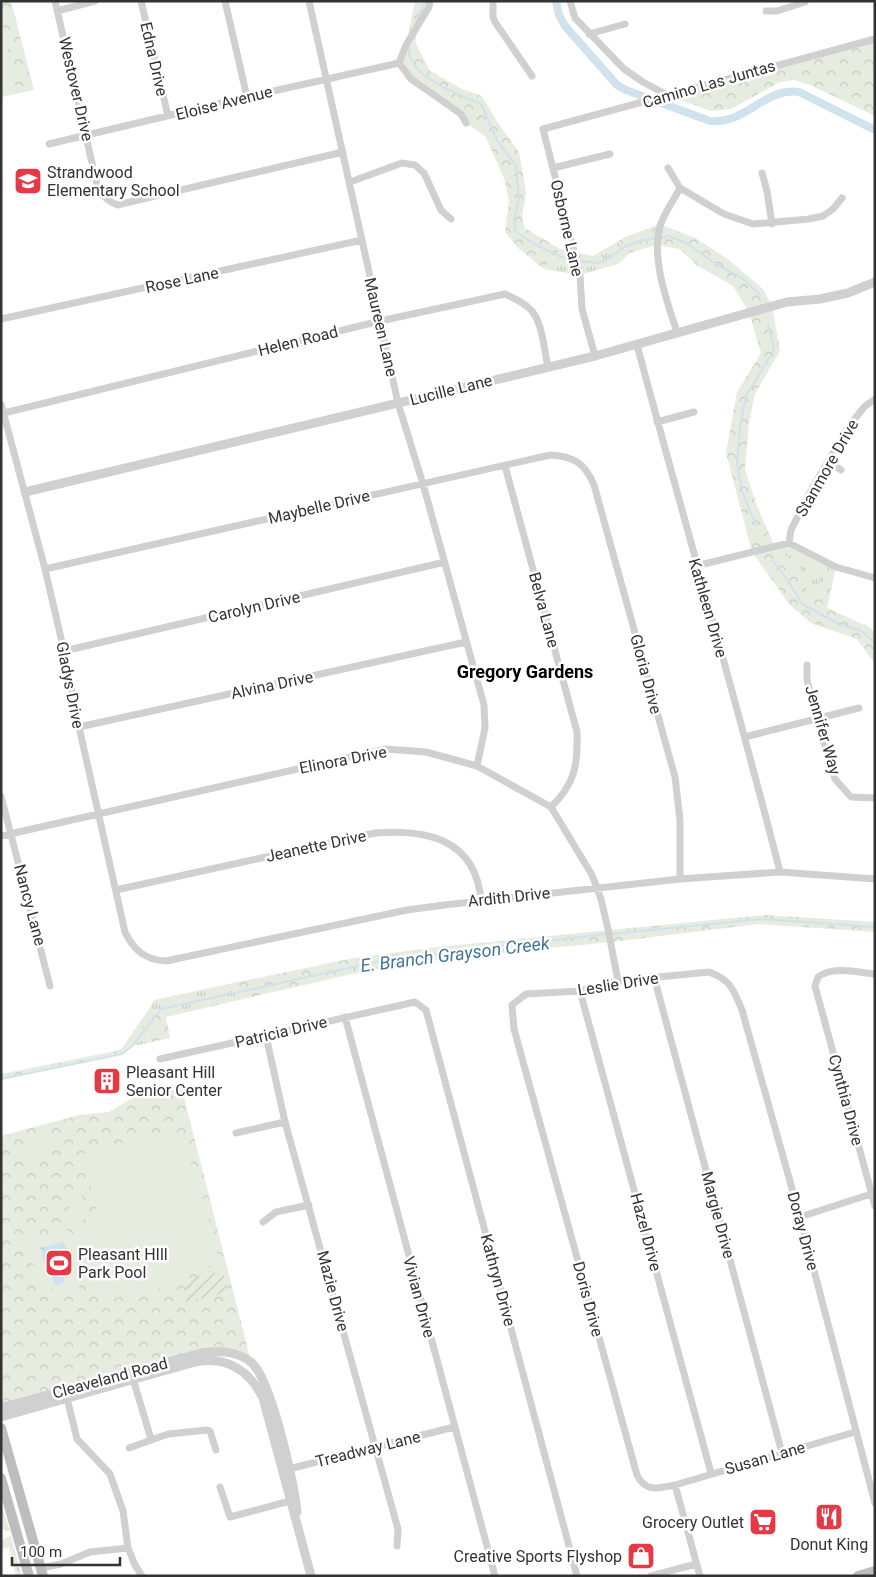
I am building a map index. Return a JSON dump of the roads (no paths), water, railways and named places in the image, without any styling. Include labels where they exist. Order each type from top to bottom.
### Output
[{"type":"main road","points":[[1,1428],[42,1572]]},
{"type":"main road","points":[[1,1478],[29,1576]]},
{"type":"main road","points":[[858,1576],[875,1571]]},
{"type":"street","name":"Westover Drive","points":[[55,1],[98,189],[103,196],[117,205],[343,152]]},
{"type":"street","points":[[57,11],[95,1]]},
{"type":"street","name":"Edna Drive","points":[[141,1],[168,116]]},
{"type":"street","points":[[225,1],[247,97]]},
{"type":"street","name":"Maureen Lane","points":[[309,1],[398,403],[423,484],[486,715],[477,766]]},
{"type":"street","points":[[430,1],[429,7],[406,45],[399,63],[410,79],[461,114],[466,123]]},
{"type":"street","points":[[493,1],[493,17],[495,22],[532,76]]},
{"type":"street","points":[[570,1],[575,18],[589,34],[632,76],[664,96]]},
{"type":"street","points":[[798,11],[805,1]]},
{"type":"street","points":[[766,11],[777,11],[805,1]]},
{"type":"street","points":[[589,34],[626,24]]},
{"type":"street","name":"Camino Las Juntas","points":[[543,129],[875,39]]},
{"type":"street","name":"Eloise Avenue","points":[[49,144],[399,63]]},
{"type":"street","name":"Osborne Lane","points":[[543,129],[580,275],[582,309],[595,356]]},
{"type":"street","points":[[553,168],[610,154]]},
{"type":"street","points":[[350,182],[402,163],[415,165],[424,173],[441,210],[451,219]]},
{"type":"street","points":[[668,168],[680,188],[724,214],[742,222],[753,224],[772,224],[823,216],[833,209],[842,198]]},
{"type":"street","points":[[762,173],[772,224]]},
{"type":"street","points":[[677,332],[658,264],[656,245],[660,224],[680,188]]},
{"type":"street","name":"Rose Lane","points":[[1,319],[362,240]]},
{"type":"street","name":"Lucille Lane","points":[[25,492],[595,356],[787,302],[820,299],[848,293],[875,282]]},
{"type":"street","name":"Helen Road","points":[[4,412],[380,321],[506,294],[517,299],[532,311],[539,326],[548,367]]},
{"type":"street","name":"Kathleen Drive","points":[[637,345],[696,566],[745,737],[780,872]]},
{"type":"street","name":"Stanmore Drive","points":[[789,543],[791,530],[847,429],[864,407],[875,400]]},
{"type":"street","name":"Gladys Drive","points":[[1,404],[45,568],[126,932],[131,943],[140,953],[148,958]]},
{"type":"street","points":[[657,422],[694,412]]},
{"type":"street","name":"Maybelle Drive","points":[[45,568],[550,455],[562,456],[583,466],[589,473]]},
{"type":"street","points":[[828,462],[841,470]]},
{"type":"street","name":"Belva Lane","points":[[505,466],[577,732],[577,752],[573,778],[564,795],[551,807]]},
{"type":"street","name":"Gloria Drive","points":[[589,473],[594,484],[675,777],[680,820],[680,879]]},
{"type":"street","points":[[696,566],[789,543],[836,567],[875,578]]},
{"type":"street","name":"Carolyn Drive","points":[[64,651],[445,562]]},
{"type":"street","name":"Alvina Drive","points":[[79,727],[466,642]]},
{"type":"street","name":"Jennifer Way","points":[[807,665],[808,680],[817,720],[836,779],[851,797],[875,798]]},
{"type":"street","points":[[745,737],[859,708]]},
{"type":"street","name":"Elinora Drive","points":[[1,836],[386,749],[426,752],[477,766],[551,807],[592,875],[608,929],[618,981]]},
{"type":"street","name":"Nancy Lane","points":[[1,796],[50,986]]},
{"type":"street","name":"Jeanette Drive","points":[[116,890],[375,833],[396,831],[434,836],[446,841],[455,848],[470,863],[476,874],[481,900]]},
{"type":"street","name":"Ardith Drive","points":[[148,958],[166,961],[407,910],[481,900],[680,879],[780,872],[875,879]]},
{"type":"street","name":"Cynthia Drive","points":[[875,974],[831,970],[824,972],[818,977],[815,986],[875,1206]]},
{"type":"street","name":"Leslie Drive","points":[[526,994],[580,991],[618,981],[709,972]]},
{"type":"street","name":"Doray Drive","points":[[709,972],[723,977],[730,985],[742,1010],[800,1217],[875,1503]]},
{"type":"street","name":"Margie Drive","points":[[654,977],[782,1453]]},
{"type":"street","name":"Hazel Drive","points":[[580,991],[711,1473]]},
{"type":"street","name":"Doris Drive","points":[[526,994],[512,1005],[514,1029],[637,1475],[641,1484],[651,1488],[658,1489],[675,1485]]},
{"type":"street","name":"Kathryn Drive","points":[[403,1005],[415,1002],[426,1010],[578,1576]]},
{"type":"street","name":"Patricia Drive","points":[[160,1059],[403,1005]]},
{"type":"street","name":"Vivian Drive","points":[[345,1017],[495,1576]]},
{"type":"street","name":"Mazie Drive","points":[[266,1036],[285,1122],[398,1529],[397,1546]]},
{"type":"street","points":[[236,1133],[285,1122]]},
{"type":"street","points":[[800,1217],[871,1194]]},
{"type":"street","points":[[263,1222],[276,1212],[309,1205]]},
{"type":"street","name":"Cleaveland Road","points":[[1,1417],[66,1394],[201,1354],[220,1351],[242,1356],[251,1362]]},
{"type":"street","name":"Cleaveland Road","points":[[1,1408],[133,1379],[195,1362],[212,1360],[227,1363],[244,1372]]},
{"type":"street","points":[[298,1525],[296,1501],[286,1470],[263,1398],[258,1388],[244,1372],[251,1362],[257,1368],[266,1384],[286,1470],[290,1501],[311,1576]]},
{"type":"street","points":[[133,1379],[151,1439]]},
{"type":"street","points":[[66,1394],[77,1439],[110,1474],[123,1511],[128,1548],[142,1576]]},
{"type":"street","name":"Treadway Lane","points":[[286,1470],[454,1427]]},
{"type":"street","points":[[129,1448],[168,1434],[207,1430],[210,1431],[216,1450]]},
{"type":"street","name":"Susan Lane","points":[[675,1485],[855,1432]]},
{"type":"street","points":[[675,1485],[700,1576]]},
{"type":"street","points":[[220,1487],[230,1517],[290,1501]]},
{"type":"street","points":[[42,1572],[90,1552],[128,1548]]},
{"type":"street","points":[[651,1576],[696,1564]]},
{"type":"water","points":[[64,1242],[68,1253],[44,1262],[40,1248]]},
{"type":"water","points":[[59,1264],[65,1283],[55,1286],[49,1267]]},
{"type":"waterway","points":[[416,22],[425,1]]},
{"type":"waterway","points":[[556,1],[559,15],[565,26],[617,85],[626,90],[710,121],[722,121],[734,117],[776,95],[787,92],[799,92],[875,130]]},
{"type":"waterway","points":[[409,47],[410,58],[423,74],[463,97],[481,104],[497,140],[516,166],[519,199],[514,218],[515,231],[544,249],[575,261]]},
{"type":"waterway","points":[[661,238],[668,236],[688,244],[716,264],[742,278],[760,295]]},
{"type":"waterway","points":[[580,261],[598,263],[608,259],[624,247],[656,238]]},
{"type":"waterway","points":[[756,526],[742,491],[737,462],[741,421],[746,396],[774,350],[768,325]]},
{"type":"waterway","points":[[773,561],[789,582],[802,604],[841,625],[860,630],[875,643]]},
{"type":"waterway","name":"E. Branch Grayson Creek","points":[[611,934],[762,919],[875,927]]},
{"type":"waterway","name":"E. Branch Grayson Creek","points":[[1,1079],[122,1054],[132,1046],[161,1009],[385,960],[606,934]]},
{"type":"place","name":"Strandwood Elementary School","points":[[28,181]]},
{"type":"place","name":"Pleasant Hill Senior Center","points":[[107,1081]]},
{"type":"place","name":"Pleasant HIll Park Pool","points":[[59,1263]]},
{"type":"place","name":"Donut King","points":[[829,1517]]},
{"type":"place","name":"Grocery Outlet","points":[[763,1522]]},
{"type":"place","name":"Creative Sports Flyshop","points":[[641,1556]]},
{"type":"district","name":"Gregory Gardens","points":[[525,671]]}]
